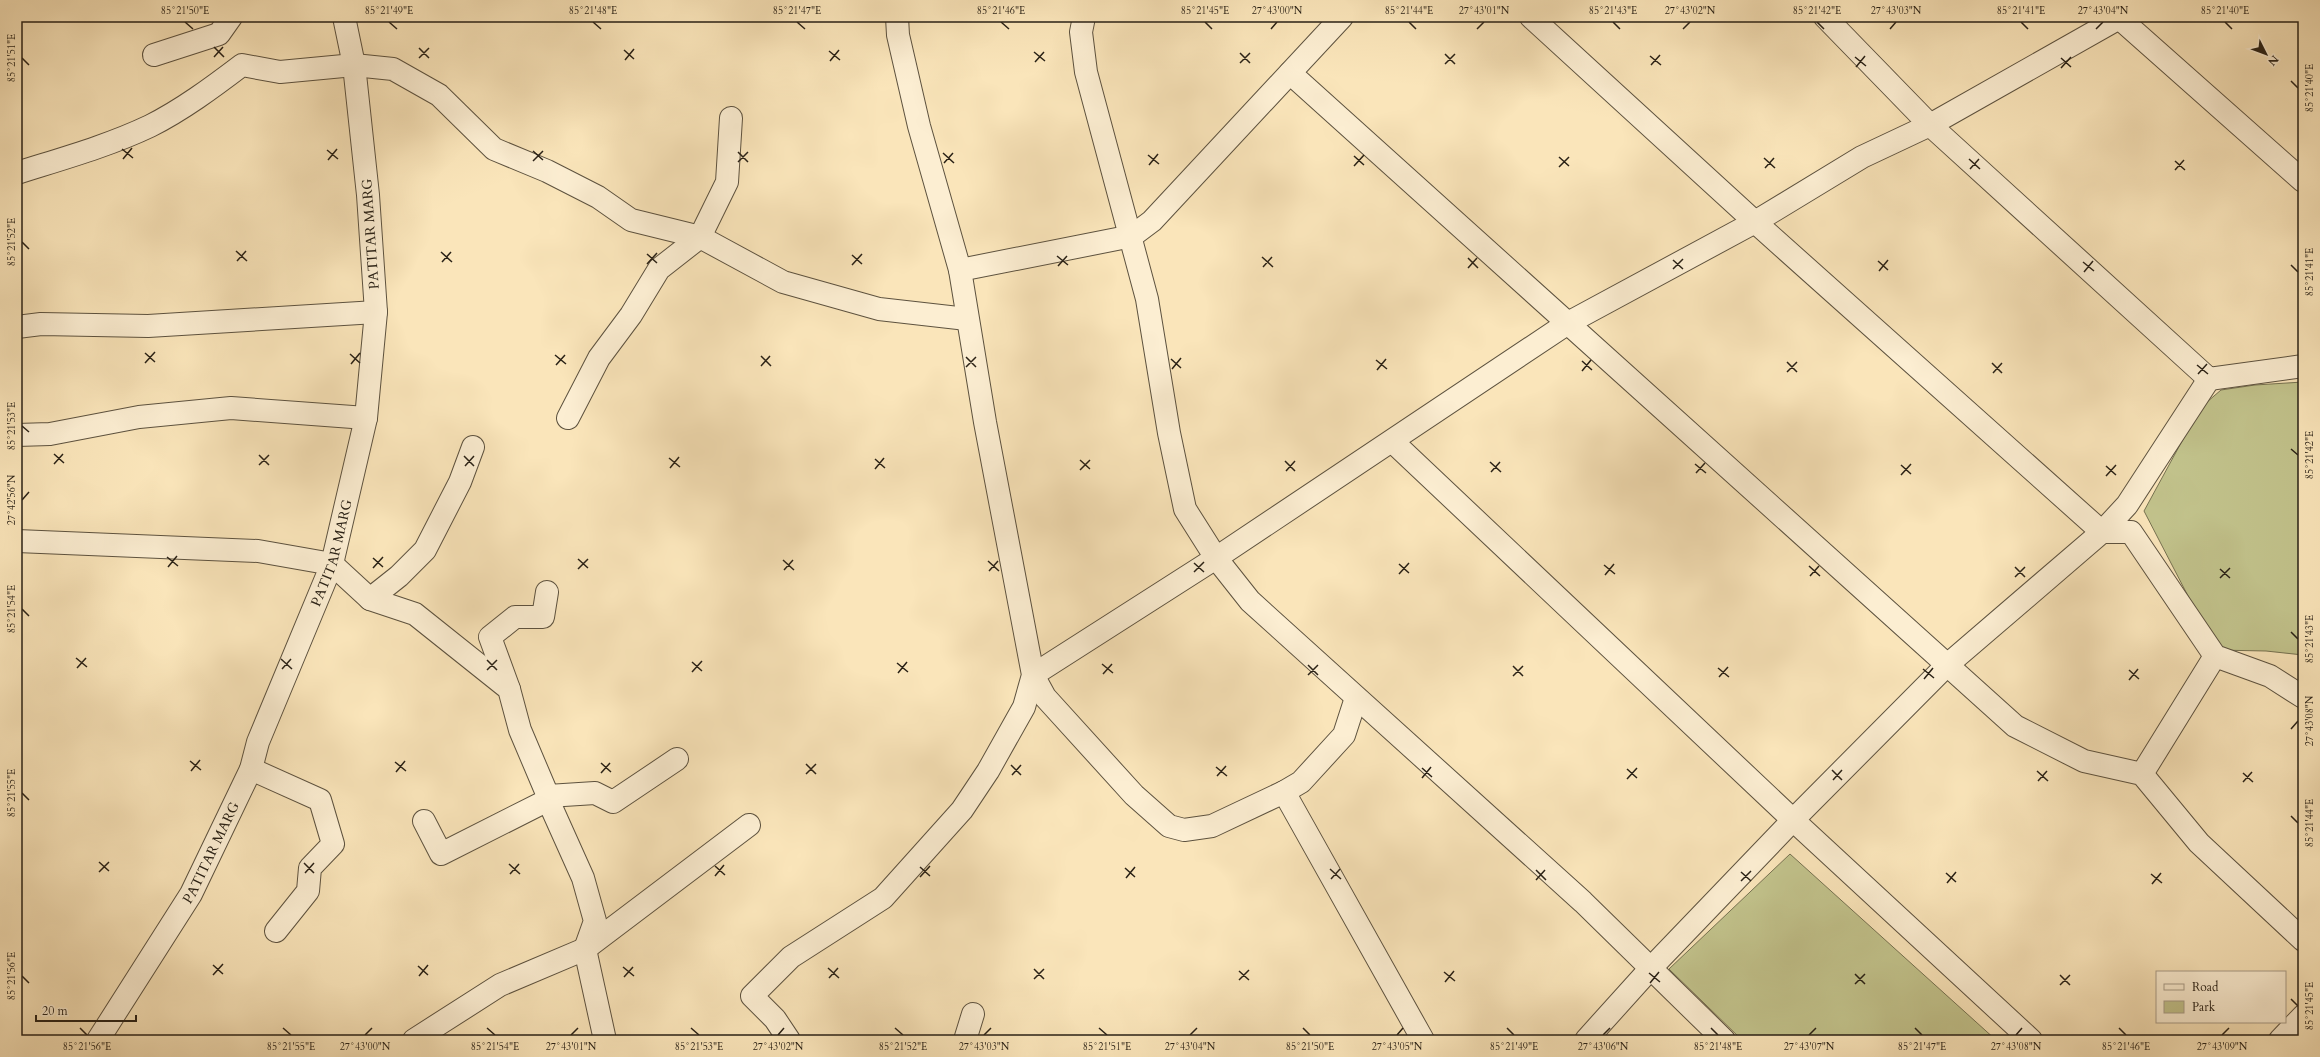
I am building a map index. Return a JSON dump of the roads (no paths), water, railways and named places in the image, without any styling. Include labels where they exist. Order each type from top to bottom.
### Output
[{"type":"street","points":[[154,55],[219,34],[231,17]]},
{"type":"street","name":"PATITAR MARG","points":[[98,1040],[192,894],[251,769],[258,742],[332,564],[366,418],[376,312],[368,195],[354,65],[344,17]]},
{"type":"street","points":[[897,17],[898,35],[919,126],[960,270],[967,319],[1033,675],[1045,697],[1134,795],[1169,826],[1184,830],[1212,826],[1284,792],[1301,782],[1344,735],[1356,698]]},
{"type":"street","points":[[1084,17],[1081,32],[1086,72],[1132,236],[1147,299],[1169,433],[1185,509],[1216,558],[1250,601],[1583,902],[1724,1040]]},
{"type":"street","points":[[960,270],[1132,236],[1152,221],[1342,17]]},
{"type":"street","points":[[1531,17],[1755,222],[2102,532],[2131,532],[2215,656],[2270,676],[2303,697]]},
{"type":"street","points":[[1825,17],[1930,125],[2209,379]]},
{"type":"street","points":[[789,1040],[775,1018],[752,996],[791,957],[884,898],[962,810],[988,771],[1024,707],[1033,675],[1216,558],[1392,442],[1568,323],[1755,222],[1862,157],[1930,125],[2119,17],[2303,181]]},
{"type":"street","points":[[17,173],[74,155],[150,125],[211,88],[242,65],[280,72],[354,65],[393,69],[439,95],[494,149],[547,171],[598,197],[631,220],[700,237],[783,282],[879,309],[967,319]]},
{"type":"street","points":[[1290,73],[1946,666],[2015,726],[2084,761],[2142,774],[2199,843],[2303,940]]},
{"type":"street","points":[[568,418],[599,358],[632,315],[659,269],[700,237],[727,182],[732,118]]},
{"type":"street","points":[[17,326],[41,324],[148,326],[376,312]]},
{"type":"street","points":[[1586,1040],[1650,969],[1793,820],[1946,666],[2102,532],[2127,505],[2209,379],[2303,366]]},
{"type":"street","points":[[17,435],[50,434],[139,417],[231,408],[366,418]]},
{"type":"street","points":[[1392,442],[1793,820],[2031,1040]]},
{"type":"street","points":[[370,599],[399,576],[425,550],[460,482],[473,447]]},
{"type":"street","points":[[17,541],[258,551],[332,564],[370,599],[415,614],[509,689]]},
{"type":"street","points":[[547,592],[543,617],[515,617],[490,637],[509,689],[520,730],[583,878],[595,921],[585,949],[605,1040]]},
{"type":"street","points":[[2142,774],[2215,656]]},
{"type":"street","points":[[424,821],[441,854],[548,798],[595,793],[613,802],[677,759]]},
{"type":"street","points":[[251,769],[320,800],[333,844],[310,868],[308,891],[276,931]]},
{"type":"street","points":[[1284,792],[1423,1040]]},
{"type":"street","points":[[414,1040],[500,985],[585,949],[749,825]]},
{"type":"street","points":[[965,1040],[973,1014]]},
{"type":"street","points":[[2280,1040],[2303,1016]]}]
